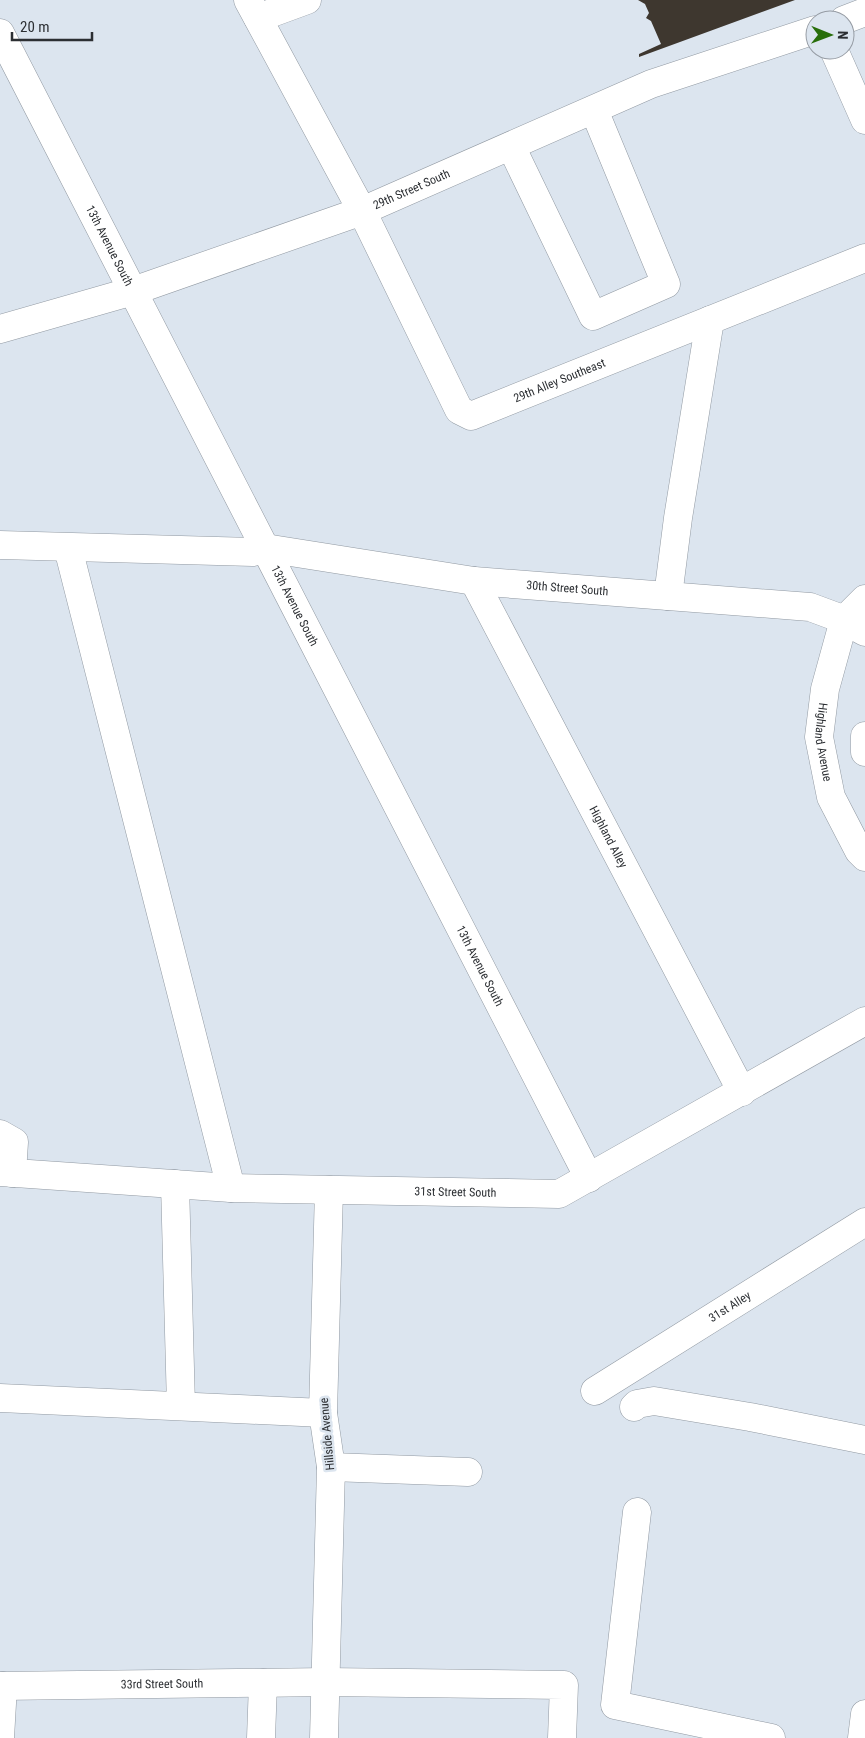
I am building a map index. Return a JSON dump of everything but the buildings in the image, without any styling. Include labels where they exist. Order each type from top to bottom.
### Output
[{"type":"street","points":[[253,9],[307,0]]},
{"type":"street","name":"29th Alley Southeast","points":[[253,9],[362,211],[459,410],[471,416],[865,258]]},
{"type":"street","name":"13th Avenue South","points":[[0,33],[589,1178]]},
{"type":"street","name":"29th Street South","points":[[0,329],[133,291],[362,211],[651,84],[805,33]]},
{"type":"street","points":[[838,60],[865,120]]},
{"type":"street","points":[[511,146],[593,316],[666,284],[594,110]]},
{"type":"street","points":[[668,596],[678,518],[710,320]]},
{"type":"street","name":"30th Street South","points":[[0,546],[253,552],[265,548],[474,581],[810,607],[837,616],[854,626]]},
{"type":"street","points":[[68,548],[231,1188]]},
{"type":"street","name":"Highland Alley","points":[[474,581],[742,1092]]},
{"type":"street","name":"Highland Avenue","points":[[865,599],[825,689],[819,737],[831,797],[859,851],[865,857]]},
{"type":"street","points":[[865,736],[865,752]]},
{"type":"street","name":"31st Street South","points":[[6,1173],[231,1188],[559,1194],[865,1021]]},
{"type":"street","points":[[0,1134],[14,1142],[6,1173]]},
{"type":"street","points":[[175,1184],[181,1406]]},
{"type":"street","name":"Hillside Avenue","points":[[324,1738],[331,1467],[322,1413],[329,1190]]},
{"type":"street","name":"31st Alley","points":[[595,1391],[865,1222]]},
{"type":"street","points":[[0,1398],[322,1413]]},
{"type":"street","points":[[634,1407],[637,1404],[654,1401],[750,1417],[865,1440]]},
{"type":"street","points":[[331,1467],[468,1472]]},
{"type":"street","points":[[637,1512],[615,1705],[771,1738]]},
{"type":"street","points":[[261,1738],[263,1682]]},
{"type":"street","name":"33rd Street South","points":[[2,1686],[263,1682],[564,1685],[562,1738]]},
{"type":"street","points":[[0,1738],[2,1686]]},
{"type":"street","points":[[862,1738],[865,1714]]}]
